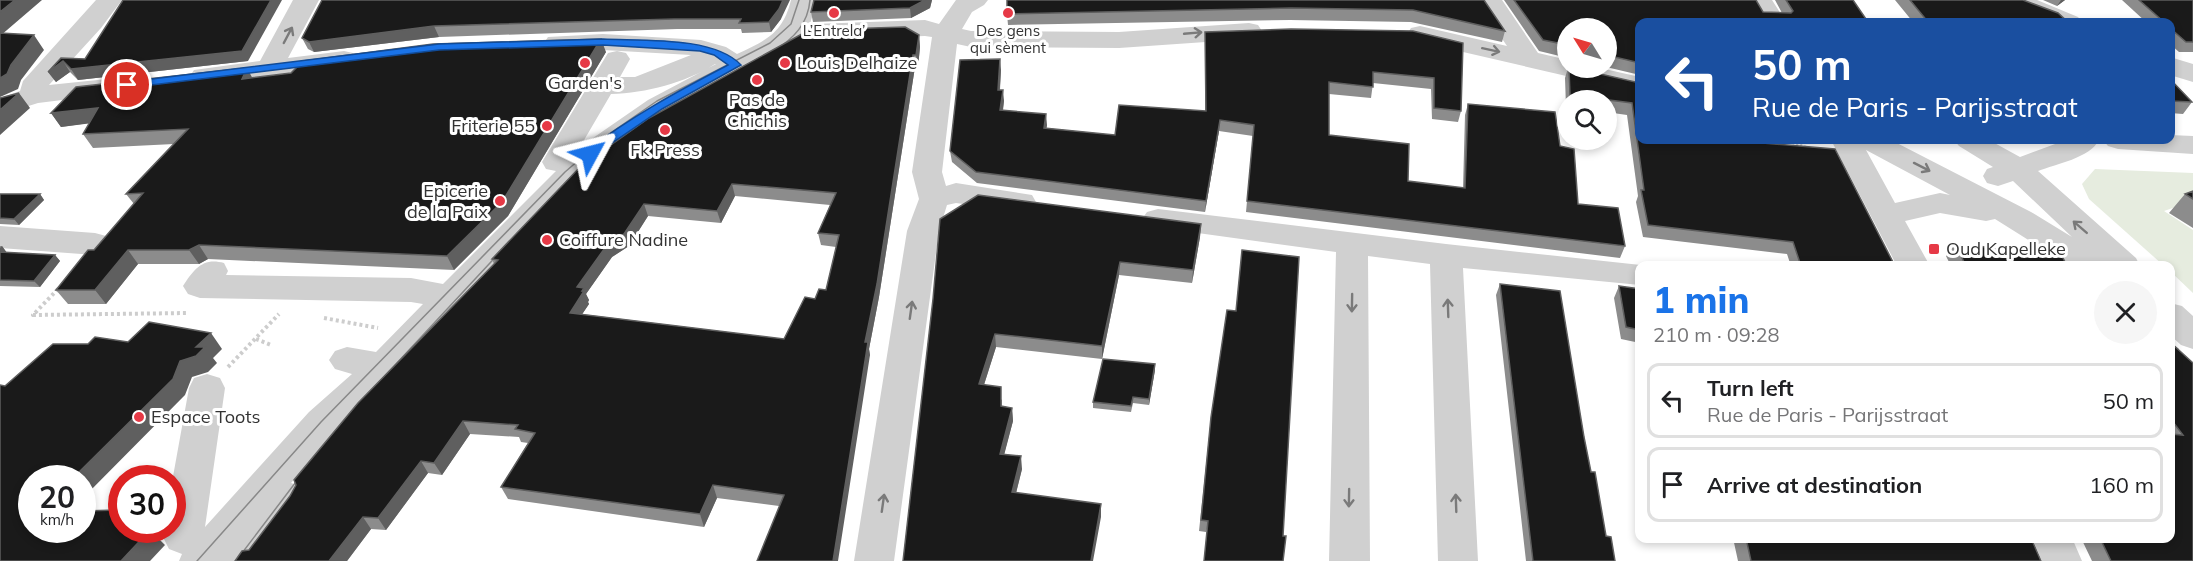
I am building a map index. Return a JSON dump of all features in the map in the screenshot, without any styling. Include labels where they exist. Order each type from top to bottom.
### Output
[{"type":"street","points":[[34,95],[33,87],[40,78],[74,40],[94,23],[109,0]]},
{"type":"street","points":[[269,69],[306,0]]},
{"type":"street","points":[[191,549],[322,422],[383,367],[595,140],[616,134],[658,106],[772,47],[793,29],[803,12],[804,0]]},
{"type":"street","points":[[874,561],[923,231],[934,199],[927,172],[942,53],[946,33],[962,7],[975,0]]},
{"type":"street","points":[[1489,0],[1528,58]]},
{"type":"street","points":[[1759,0],[1770,18]]},
{"type":"street","points":[[2015,0],[2059,18]]},
{"type":"street","points":[[62,92],[91,38],[94,23]]},
{"type":"street","points":[[793,29],[814,32],[925,28],[971,39],[1090,49],[1174,51]]},
{"type":"street","points":[[1024,63],[1090,49],[1269,30]]},
{"type":"street","points":[[1400,32],[1411,32],[1528,58],[1635,85]]},
{"type":"street","points":[[532,44],[603,42],[657,49],[701,48],[717,53],[736,65]]},
{"type":"street","points":[[183,79],[371,56]]},
{"type":"street","points":[[557,162],[617,59]]},
{"type":"street","points":[[601,86],[637,85],[694,66]]},
{"type":"street","points":[[2175,67],[2193,74]]},
{"type":"street","points":[[0,108],[34,95],[138,84]]},
{"type":"street","points":[[595,140],[594,121],[637,85]]},
{"type":"street","points":[[1848,144],[1911,261]]},
{"type":"street","points":[[1878,144],[2020,219],[2087,261]]},
{"type":"street","points":[[1976,144],[2017,168],[2118,261]]},
{"type":"street","points":[[1966,189],[2079,144]]},
{"type":"street","points":[[2175,144],[2193,145]]},
{"type":"street","points":[[934,199],[956,194],[1050,206]]},
{"type":"street","points":[[1888,215],[1940,203],[2020,219]]},
{"type":"street","points":[[1131,216],[1446,255],[1635,274]]},
{"type":"street","points":[[0,237],[95,244],[73,271]]},
{"type":"street","points":[[1350,561],[1348,561],[1352,244]]},
{"type":"street","points":[[1446,255],[1458,561]]},
{"type":"street","points":[[212,272],[200,286],[411,290],[449,297]]},
{"type":"street","points":[[347,360],[383,367]]},
{"type":"street","points":[[233,561],[383,367]]},
{"type":"street","points":[[191,549],[207,388]]},
{"type":"street","points":[[2054,543],[2062,561]]},
{"type":"path","points":[[1796,144],[1810,149]]},
{"type":"path","points":[[207,388],[280,314]]},
{"type":"path","points":[[255,339],[271,345]]},
{"type":"shaded area","points":[[2095,169],[2193,173],[2193,201],[2164,211],[2193,230],[2193,293],[2175,276],[2175,261],[2159,261],[2089,199],[2082,184]]},
{"type":"building","points":[[0,0],[15,0],[0,12]]},
{"type":"building","points":[[123,0],[271,0],[242,51],[71,69],[63,61],[48,72],[61,58],[85,59]]},
{"type":"building","points":[[322,0],[783,0],[769,22],[739,23],[741,19],[674,19],[434,26],[309,42],[302,38]]},
{"type":"building","points":[[814,0],[925,0],[910,8],[811,12]]},
{"type":"building","points":[[1007,0],[1484,0],[1505,31],[1413,10],[1291,8],[1007,14]]},
{"type":"building","points":[[1514,0],[1756,0],[1763,12],[1791,13],[1793,11],[1786,0],[1853,0],[1865,18],[1635,18],[1635,62],[1617,58],[1617,18],[1557,18],[1557,43],[1543,40]]},
{"type":"building","points":[[1910,0],[2023,0],[2058,13],[2064,18],[1925,18]]},
{"type":"building","points":[[2139,0],[2193,0],[2193,42],[2186,42],[2175,32],[2175,18],[2159,18]]},
{"type":"building","points":[[905,27],[919,35],[916,55],[913,55],[877,284],[865,342],[868,342],[833,561],[757,561],[784,495],[713,485],[700,514],[501,487],[535,433],[515,429],[518,425],[463,421],[434,463],[421,461],[378,518],[363,517],[329,561],[235,561],[242,551],[249,550],[290,496],[296,485],[294,480],[358,403],[498,260],[492,259],[580,167],[649,118],[809,30]],"holes":[[[732,184],[836,193],[818,233],[839,235],[826,290],[819,289],[815,299],[805,297],[784,339],[570,313],[584,291],[582,291],[584,288],[577,287],[607,245],[624,234],[644,204],[717,211]]]},
{"type":"building","points":[[1291,29],[1413,31],[1463,43],[1461,111],[1434,108],[1434,78],[1373,72],[1373,87],[1329,82],[1329,135],[1409,144],[1408,181],[1465,188],[1468,104],[1555,112],[1557,150],[1574,150],[1578,204],[1618,208],[1625,246],[1247,201],[1254,125],[1220,120],[1206,201],[976,172],[950,151],[960,60],[1000,59],[998,90],[1003,90],[1000,110],[1046,114],[1044,128],[1115,135],[1119,105],[1206,111],[1205,32]]},
{"type":"building","points":[[0,33],[34,35],[11,65],[7,74],[0,78]]},
{"type":"building","points":[[601,39],[502,202],[447,256],[199,245],[189,250],[128,250],[95,290],[56,290],[88,250],[94,250],[143,193],[126,194],[188,129],[83,134],[98,108],[51,113],[76,87],[247,68],[242,79],[291,73],[303,61],[433,44]]},
{"type":"building","points":[[1569,78],[1617,78],[1635,82],[1635,125],[1632,103],[1617,101],[1617,90],[1570,90]]},
{"type":"building","points":[[2175,84],[2192,102],[2175,101]]},
{"type":"building","points":[[19,93],[0,110],[0,98]]},
{"type":"building","points":[[1638,144],[1775,144],[1835,149],[1892,261],[1799,261],[1793,242],[1648,225],[1641,190],[1644,190]]},
{"type":"building","points":[[2193,191],[2193,199],[2185,194]]},
{"type":"building","points":[[0,194],[40,194],[14,219],[0,218]]},
{"type":"building","points":[[978,195],[1201,224],[1193,270],[1120,262],[1102,346],[995,334],[979,384],[1001,387],[1001,406],[1012,408],[1000,454],[1021,456],[1012,492],[1101,504],[1091,561],[903,561],[940,219]]},
{"type":"building","points":[[1955,244],[2061,254],[2064,261],[1964,261]]},
{"type":"building","points":[[1242,250],[1299,257],[1283,561],[1204,561],[1208,521],[1201,520],[1211,417],[1227,310],[1236,311]]},
{"type":"building","points":[[0,252],[55,255],[34,281],[0,280]]},
{"type":"building","points":[[1500,284],[1560,291],[1591,472],[1595,472],[1606,536],[1611,537],[1615,561],[1533,561]]},
{"type":"building","points":[[1619,286],[1635,288],[1635,329],[1626,327]]},
{"type":"building","points":[[149,322],[211,333],[196,347],[205,347],[196,356],[180,361],[173,379],[86,465],[18,465],[18,543],[96,543],[96,511],[108,510],[108,543],[138,543],[121,561],[0,561],[0,385],[5,386],[53,344],[88,344],[95,337],[128,342]]},
{"type":"building","points":[[2175,347],[2193,363],[2193,561],[2111,561],[2102,543],[2175,543],[2175,434],[2183,435],[2175,425]]},
{"type":"building","points":[[1103,359],[1155,364],[1149,399],[1133,397],[1131,406],[1093,402]]},
{"type":"building","points":[[1747,543],[2033,543],[2041,561],[1751,561]]},
{"type":"tram line","points":[[197,561],[321,422],[565,172],[609,134],[657,101],[770,43],[791,24],[799,0]]},
{"type":"tram line","points":[[774,51],[799,30],[809,9],[810,0]]},
{"type":"tram line","points":[[587,164],[637,124]]},
{"type":"tram line","points":[[356,407],[503,249]]},
{"type":"tram line","points":[[236,561],[305,470]]},
{"type":"place","name":"L’Entrela’","points":[[834,13]]},
{"type":"place","name":"Des gens qui sèment","points":[[1008,13]]},
{"type":"place","name":"Garden's","points":[[585,63]]},
{"type":"place","name":"Louis Delhaize","points":[[785,63]]},
{"type":"place","name":"Pas de Chichis","points":[[757,80]]},
{"type":"place","name":"Friterie 55","points":[[547,126]]},
{"type":"place","name":"Fk Press","points":[[665,130]]},
{"type":"place","name":"Epicerie de la Paix","points":[[500,201]]},
{"type":"place","name":"Coiffure Nadine","points":[[547,240]]},
{"type":"place","name":"Oud Kapelleke","points":[[1934,249]]},
{"type":"place","name":"Espace Toots","points":[[139,417]]},
{"type":"route","points":[[127,85],[462,46],[603,42],[701,48],[717,53],[736,65],[658,106],[590,154]]}]
